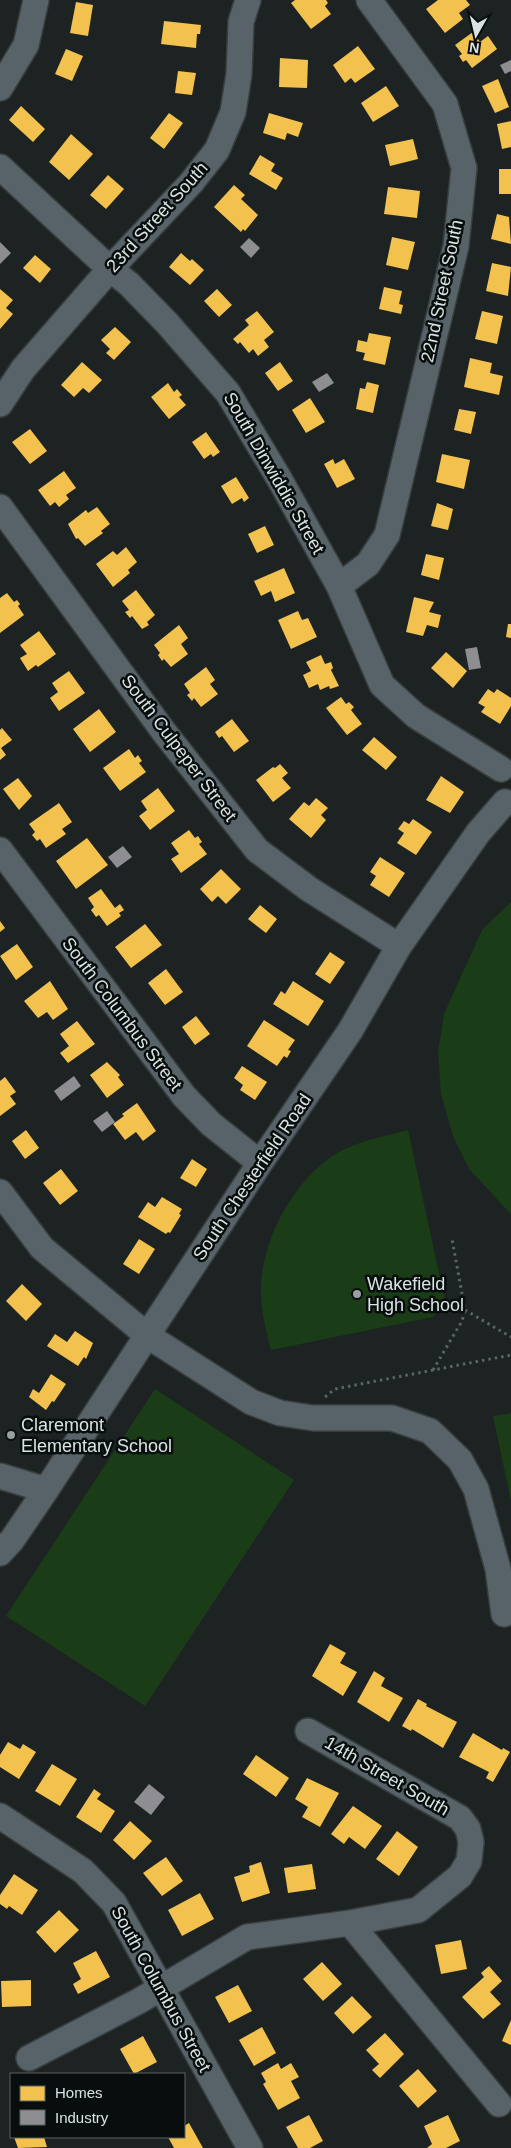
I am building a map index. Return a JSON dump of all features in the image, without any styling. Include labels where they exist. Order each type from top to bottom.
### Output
[{"type":"street","points":[[0,88],[26,45],[36,0]]},
{"type":"street","name":"23rd Street South","points":[[0,404],[23,369],[110,269],[191,183],[217,150],[234,112],[241,22],[248,0]]},
{"type":"street","name":"22nd Street South","points":[[339,586],[368,564],[386,535],[456,246],[464,168],[444,104],[370,0]]},
{"type":"street","name":"South Dinwiddie Street","points":[[0,167],[110,269],[129,284],[167,323],[228,393],[339,586],[382,684],[416,716],[506,765]]},
{"type":"street","name":"South Culpeper Street","points":[[0,507],[164,732],[257,850],[309,889],[399,946]]},
{"type":"street","points":[[506,765],[496,784],[498,791],[508,804]]},
{"type":"street","name":"South Chesterfield Road","points":[[0,1553],[12,1540],[46,1490],[260,1163],[350,1031],[399,946],[478,833],[508,804]]},
{"type":"street","name":"South Columbus Street","points":[[0,850],[184,1096],[212,1124],[260,1163]]},
{"type":"street","points":[[0,1192],[42,1248],[148,1336],[251,1402],[280,1413],[313,1418],[392,1418],[430,1431],[460,1460],[476,1489],[504,1568],[504,1614]]},
{"type":"street","points":[[0,1476],[46,1490]]},
{"type":"street","name":"14th Street South","points":[[29,2058],[138,2001],[247,1937],[350,1923],[418,1910],[460,1876],[469,1861],[471,1842],[468,1828],[460,1818],[308,1731]]},
{"type":"street","name":"South Columbus Street","points":[[0,1816],[83,1871],[114,1903],[162,1986],[250,2148]]},
{"type":"street","points":[[350,1923],[499,2104]]},
{"type":"path","points":[[432,1371],[462,1321],[465,1310],[452,1239]]},
{"type":"path","points":[[465,1310],[511,1337]]},
{"type":"path","points":[[324,1397],[335,1389],[511,1355]]},
{"type":"green space","points":[[511,902],[511,1214],[470,1170],[453,1136],[441,1094],[438,1052],[444,1014],[482,930]]},
{"type":"green space","points":[[408,1130],[445,1301],[433,1317],[271,1350],[264,1322],[262,1275],[271,1238],[289,1202],[301,1185],[329,1158],[360,1143]]},
{"type":"green space","points":[[155,1389],[294,1480],[145,1706],[6,1616]]},
{"type":"green space","points":[[511,1413],[511,1501],[493,1416]]},
{"type":"building: Homes","points":[[295,0],[326,0],[328,3],[325,6],[331,14],[311,29],[291,3]]},
{"type":"building: Homes","points":[[438,0],[466,0],[470,5],[459,13],[463,19],[445,33],[426,9]]},
{"type":"building: Homes","points":[[76,2],[93,5],[88,36],[70,33]]},
{"type":"building: Homes","points":[[164,21],[201,25],[200,34],[197,34],[196,48],[161,44]]},
{"type":"building: Homes","points":[[473,32],[480,42],[488,36],[497,49],[472,68],[466,60],[463,62],[459,56],[462,54],[455,45]]},
{"type":"building: Homes","points":[[358,46],[375,69],[355,83],[351,78],[345,83],[333,65]]},
{"type":"building: Homes","points":[[66,49],[83,56],[72,81],[55,74]]},
{"type":"building: Homes","points":[[280,58],[308,60],[307,88],[279,87]]},
{"type":"building: Homes","points":[[178,71],[196,73],[192,95],[175,93]]},
{"type":"building: Homes","points":[[498,79],[509,107],[495,113],[482,86]]},
{"type":"building: Homes","points":[[386,86],[399,106],[373,122],[361,103]]},
{"type":"building: Homes","points":[[21,106],[45,129],[33,142],[9,120]]},
{"type":"building: Homes","points":[[169,113],[183,123],[164,149],[150,138]]},
{"type":"building: Homes","points":[[269,113],[303,123],[298,137],[287,133],[285,140],[263,133]]},
{"type":"building: Homes","points":[[511,121],[511,147],[502,149],[497,124]]},
{"type":"building: Homes","points":[[71,134],[93,154],[69,180],[49,162]]},
{"type":"building: Homes","points":[[413,139],[418,159],[390,166],[385,145]]},
{"type":"building: Homes","points":[[260,155],[275,164],[271,171],[283,178],[276,190],[249,174]]},
{"type":"building: Homes","points":[[499,169],[511,169],[511,194],[499,194]]},
{"type":"building: Homes","points":[[108,175],[124,189],[106,209],[90,195]]},
{"type":"building: Homes","points":[[234,185],[245,195],[241,199],[258,215],[245,231],[243,229],[241,232],[214,207]]},
{"type":"building: Homes","points":[[388,187],[420,191],[417,218],[384,214]]},
{"type":"building: Homes","points":[[497,214],[509,217],[511,244],[491,239]]},
{"type":"building: Homes","points":[[392,237],[415,242],[408,270],[386,265]]},
{"type":"building: Homes","points":[[181,253],[190,261],[192,259],[204,270],[190,285],[169,267]]},
{"type":"building: Homes","points":[[35,255],[51,269],[40,283],[23,268]]},
{"type":"building: Homes","points":[[492,263],[511,267],[508,296],[486,291]]},
{"type":"building: Homes","points":[[384,287],[402,291],[399,304],[403,305],[401,314],[379,309]]},
{"type":"building: Homes","points":[[0,289],[13,300],[6,308],[13,314],[0,329]]},
{"type":"building: Homes","points":[[217,289],[232,305],[219,317],[204,301]]},
{"type":"building: Homes","points":[[257,311],[274,332],[264,340],[269,347],[258,356],[253,349],[249,353],[240,342],[238,344],[233,339],[249,325],[245,320]]},
{"type":"building: Homes","points":[[482,311],[503,316],[497,344],[475,339]]},
{"type":"building: Homes","points":[[115,327],[131,342],[114,360],[106,353],[110,349],[101,340]]},
{"type":"building: Homes","points":[[369,333],[391,337],[385,365],[363,360],[365,353],[356,351],[358,340],[367,342]]},
{"type":"building: Homes","points":[[470,358],[492,363],[490,373],[503,376],[499,395],[464,387]]},
{"type":"building: Homes","points":[[82,362],[102,380],[89,393],[83,388],[74,397],[61,385]]},
{"type":"building: Homes","points":[[280,362],[293,381],[278,391],[265,373]]},
{"type":"building: Homes","points":[[367,382],[379,385],[373,413],[356,409],[360,388],[365,389]]},
{"type":"building: Homes","points":[[168,383],[174,392],[177,389],[182,395],[179,397],[186,405],[169,419],[151,397]]},
{"type":"building: Homes","points":[[310,398],[325,422],[306,433],[292,410]]},
{"type":"building: Homes","points":[[459,409],[476,412],[471,434],[454,430]]},
{"type":"building: Homes","points":[[30,429],[47,451],[30,464],[12,442]]},
{"type":"building: Homes","points":[[206,432],[220,452],[213,457],[211,454],[204,459],[192,442]]},
{"type":"building: Homes","points":[[442,454],[470,460],[464,489],[436,482]]},
{"type":"building: Homes","points":[[333,459],[335,464],[344,459],[355,479],[337,488],[324,464]]},
{"type":"building: Homes","points":[[64,471],[76,488],[66,495],[69,499],[59,507],[55,502],[50,506],[38,490]]},
{"type":"building: Homes","points":[[236,477],[249,498],[244,502],[242,498],[232,504],[221,486]]},
{"type":"building: Homes","points":[[437,503],[453,509],[448,530],[431,526]]},
{"type":"building: Homes","points":[[97,507],[110,524],[101,531],[103,533],[85,546],[78,538],[76,539],[68,524],[86,510],[88,513]]},
{"type":"building: Homes","points":[[265,526],[274,545],[257,553],[248,534]]},
{"type":"building: Homes","points":[[126,547],[137,562],[128,570],[130,573],[113,587],[96,564],[113,551],[117,555]]},
{"type":"building: Homes","points":[[426,554],[444,558],[439,580],[421,575]]},
{"type":"building: Homes","points":[[284,568],[295,593],[275,602],[271,591],[261,596],[254,581]]},
{"type":"building: Homes","points":[[136,590],[155,615],[147,622],[149,625],[142,629],[132,616],[130,618],[125,612],[129,610],[122,601]]},
{"type":"building: Homes","points":[[7,593],[14,602],[17,600],[20,604],[18,606],[24,615],[0,633],[0,598]]},
{"type":"building: Homes","points":[[414,597],[434,602],[429,612],[441,615],[438,628],[427,625],[423,636],[406,632]]},
{"type":"building: Homes","points":[[298,611],[302,620],[308,618],[317,637],[291,649],[278,620]]},
{"type":"building: Homes","points":[[508,624],[511,624],[511,638],[506,637]]},
{"type":"building: Homes","points":[[179,625],[188,638],[181,644],[188,654],[171,667],[164,659],[162,661],[158,655],[160,653],[154,645]]},
{"type":"building: Homes","points":[[39,631],[56,654],[38,667],[36,665],[28,671],[20,658],[27,654],[20,645]]},
{"type":"building: Homes","points":[[446,652],[467,671],[453,688],[431,668]]},
{"type":"building: Homes","points":[[321,655],[325,664],[331,662],[333,668],[331,670],[339,686],[330,689],[329,686],[320,690],[318,684],[309,688],[303,675],[311,671],[306,662]]},
{"type":"building: Homes","points":[[206,667],[215,680],[210,684],[218,694],[201,707],[194,698],[192,701],[187,695],[190,693],[184,684]]},
{"type":"building: Homes","points":[[69,671],[85,693],[59,711],[50,698],[58,692],[52,683]]},
{"type":"building: Homes","points":[[488,689],[494,693],[497,689],[511,698],[511,706],[500,724],[481,712],[485,707],[478,703]]},
{"type":"building: Homes","points":[[341,697],[346,704],[349,702],[354,707],[351,710],[362,724],[347,735],[326,708]]},
{"type":"building: Homes","points":[[99,709],[116,732],[90,752],[73,729]]},
{"type":"building: Homes","points":[[232,719],[249,741],[234,752],[222,736],[219,738],[215,732]]},
{"type":"building: Homes","points":[[2,728],[12,740],[1,748],[6,755],[0,760],[0,730]]},
{"type":"building: Homes","points":[[374,737],[397,757],[386,770],[362,750]]},
{"type":"building: Homes","points":[[129,749],[135,758],[138,755],[142,761],[139,763],[146,772],[120,791],[103,768]]},
{"type":"building: Homes","points":[[280,764],[288,773],[282,778],[291,788],[273,802],[256,780]]},
{"type":"building: Homes","points":[[441,776],[464,792],[450,813],[426,800]]},
{"type":"building: Homes","points":[[18,778],[32,796],[19,810],[3,789]]},
{"type":"building: Homes","points":[[158,788],[175,811],[150,830],[139,816],[147,810],[141,801]]},
{"type":"building: Homes","points":[[316,798],[328,808],[321,815],[326,820],[311,838],[289,819],[304,802],[309,806]]},
{"type":"building: Homes","points":[[59,803],[72,822],[62,829],[66,834],[46,848],[40,839],[37,841],[32,835],[35,832],[29,824]]},
{"type":"building: Homes","points":[[413,819],[432,832],[416,855],[397,843],[404,833],[398,829],[404,821],[409,824]]},
{"type":"building: Homes","points":[[189,830],[195,838],[198,836],[202,842],[199,844],[207,854],[181,873],[171,859],[179,854],[171,843]]},
{"type":"building: Homes","points":[[87,838],[108,865],[76,889],[56,861]]},
{"type":"building: Homes","points":[[380,857],[405,873],[389,897],[370,885],[376,876],[370,872]]},
{"type":"building: Homes","points":[[221,869],[241,889],[226,904],[218,896],[212,902],[200,889]]},
{"type":"building: Homes","points":[[101,889],[115,908],[120,904],[124,910],[119,913],[121,916],[107,926],[99,915],[96,917],[91,910],[94,907],[88,898]]},
{"type":"building: Homes","points":[[260,905],[277,919],[266,933],[248,919]]},
{"type":"building: Homes","points":[[0,921],[5,928],[0,932]]},
{"type":"building: Homes","points":[[145,924],[162,945],[131,968],[115,947]]},
{"type":"building: Homes","points":[[17,944],[33,967],[16,980],[0,956]]},
{"type":"building: Homes","points":[[330,952],[345,962],[330,984],[315,974]]},
{"type":"building: Homes","points":[[166,969],[183,992],[165,1005],[148,983]]},
{"type":"building: Homes","points":[[50,981],[68,1009],[53,1020],[47,1012],[38,1018],[24,1001]]},
{"type":"building: Homes","points":[[293,981],[324,1001],[308,1026],[273,1004],[281,991],[285,994]]},
{"type":"building: Homes","points":[[196,1016],[210,1034],[195,1045],[182,1027]]},
{"type":"building: Homes","points":[[264,1020],[295,1040],[288,1050],[291,1051],[287,1058],[284,1056],[277,1066],[247,1046]]},
{"type":"building: Homes","points":[[77,1021],[95,1044],[68,1063],[60,1053],[69,1046],[60,1034]]},
{"type":"building: Homes","points":[[107,1062],[120,1075],[118,1077],[124,1085],[107,1098],[90,1075]]},
{"type":"building: Homes","points":[[242,1066],[267,1082],[255,1100],[240,1090],[243,1085],[234,1078]]},
{"type":"building: Homes","points":[[5,1077],[16,1092],[10,1096],[16,1104],[0,1116],[0,1081]]},
{"type":"building: Homes","points":[[137,1103],[156,1131],[143,1141],[136,1132],[125,1140],[113,1124],[124,1116],[122,1114]]},
{"type":"building: Homes","points":[[26,1130],[39,1148],[25,1159],[12,1141]]},
{"type":"building: Homes","points":[[192,1159],[207,1169],[196,1187],[180,1178]]},
{"type":"building: Homes","points":[[61,1169],[78,1191],[60,1205],[43,1183]]},
{"type":"building: Homes","points":[[162,1197],[182,1209],[179,1214],[181,1215],[170,1233],[166,1234],[138,1217],[148,1202],[155,1207]]},
{"type":"building: Homes","points":[[139,1239],[155,1249],[139,1274],[123,1264]]},
{"type":"building: Homes","points":[[22,1284],[42,1304],[26,1321],[6,1301]]},
{"type":"building: Homes","points":[[75,1331],[93,1343],[86,1359],[84,1357],[78,1366],[47,1346],[55,1334],[67,1342]]},
{"type":"building: Homes","points":[[51,1374],[66,1384],[46,1410],[29,1397],[33,1389],[39,1393]]},
{"type":"building: Homes","points":[[330,1644],[346,1653],[340,1663],[357,1672],[343,1696],[312,1676]]},
{"type":"building: Homes","points":[[374,1671],[385,1678],[381,1686],[403,1698],[389,1722],[357,1702]]},
{"type":"building: Homes","points":[[418,1699],[427,1704],[426,1706],[457,1722],[443,1748],[412,1729],[411,1731],[402,1726]]},
{"type":"building: Homes","points":[[473,1733],[502,1750],[503,1748],[510,1752],[493,1782],[486,1778],[489,1772],[459,1757]]},
{"type":"building: Homes","points":[[8,1742],[20,1749],[23,1744],[36,1752],[19,1779],[0,1767],[0,1755]]},
{"type":"building: Homes","points":[[256,1755],[289,1778],[276,1797],[243,1774]]},
{"type":"building: Homes","points":[[52,1764],[77,1779],[60,1806],[35,1791]]},
{"type":"building: Homes","points":[[307,1778],[339,1793],[320,1827],[302,1817],[308,1807],[295,1799]]},
{"type":"building: Homes","points":[[94,1789],[101,1794],[97,1799],[115,1811],[101,1833],[76,1817]]},
{"type":"building: Homes","points":[[353,1806],[382,1826],[365,1849],[349,1837],[344,1844],[331,1834]]},
{"type":"building: Homes","points":[[130,1821],[152,1841],[134,1860],[113,1840]]},
{"type":"building: Homes","points":[[397,1831],[418,1847],[399,1876],[376,1859]]},
{"type":"building: Homes","points":[[166,1857],[183,1881],[162,1896],[143,1873]]},
{"type":"building: Homes","points":[[261,1862],[270,1893],[242,1902],[234,1877],[250,1872],[249,1866]]},
{"type":"building: Homes","points":[[312,1864],[316,1889],[288,1893],[284,1868]]},
{"type":"building: Homes","points":[[14,1874],[38,1890],[22,1915],[9,1906],[7,1909],[0,1904],[0,1895]]},
{"type":"building: Homes","points":[[200,1893],[214,1919],[182,1936],[168,1910]]},
{"type":"building: Homes","points":[[59,1910],[79,1930],[55,1953],[36,1932]]},
{"type":"building: Homes","points":[[461,1940],[467,1969],[441,1974],[435,1945]]},
{"type":"building: Homes","points":[[96,1951],[110,1977],[78,1994],[73,1984],[81,1979],[73,1963]]},
{"type":"building: Homes","points":[[322,1962],[342,1984],[323,2001],[303,1979]]},
{"type":"building: Homes","points":[[489,1966],[502,1981],[490,1992],[501,2004],[483,2019],[462,1997],[484,1977],[481,1973]]},
{"type":"building: Homes","points":[[31,1980],[31,2006],[2,2007],[1,1981]]},
{"type":"building: Homes","points":[[238,1985],[252,2011],[229,2023],[215,1997]]},
{"type":"building: Homes","points":[[352,1996],[372,2017],[353,2034],[334,2013]]},
{"type":"building: Homes","points":[[511,2020],[511,2045],[502,2041]]},
{"type":"building: Homes","points":[[262,2027],[276,2053],[254,2066],[239,2040]]},
{"type":"building: Homes","points":[[385,2033],[404,2054],[380,2078],[372,2070],[379,2064],[366,2050]]},
{"type":"building: Homes","points":[[143,2036],[157,2062],[133,2073],[120,2049]]},
{"type":"building: Homes","points":[[278,2063],[281,2069],[291,2063],[299,2077],[291,2081],[300,2098],[278,2110],[263,2084],[266,2082],[261,2073]]},
{"type":"building: Homes","points":[[418,2069],[437,2091],[418,2108],[399,2086]]},
{"type":"building: Homes","points":[[309,2115],[323,2141],[310,2148],[298,2148],[286,2127]]},
{"type":"building: Homes","points":[[448,2115],[460,2141],[446,2148],[427,2148],[432,2144],[424,2126]]},
{"type":"building: Homes","points":[[189,2123],[203,2148],[174,2148],[169,2138],[185,2138],[185,2125]]},
{"type":"building: Homes","points":[[14,2138],[44,2138],[47,2147],[18,2148]]},
{"type":"building: Industry","points":[[511,60],[511,71],[505,74],[500,65]]},
{"type":"building: Industry","points":[[249,238],[260,248],[251,258],[240,247]]},
{"type":"building: Industry","points":[[0,242],[11,253],[0,264]]},
{"type":"building: Industry","points":[[327,373],[334,383],[319,392],[312,382]]},
{"type":"building: Industry","points":[[477,647],[481,668],[469,670],[465,649]]},
{"type":"building: Industry","points":[[123,846],[132,857],[117,868],[108,857]]},
{"type":"building: Industry","points":[[74,1076],[81,1086],[61,1101],[54,1091]]},
{"type":"building: Industry","points":[[107,1111],[115,1122],[102,1132],[93,1121]]},
{"type":"building: Industry","points":[[149,1784],[165,1797],[151,1815],[134,1802]]},
{"type":"place","name":"Wakefield High School","points":[[357,1294]]},
{"type":"place","name":"Claremont Elementary School","points":[[11,1435]]}]
